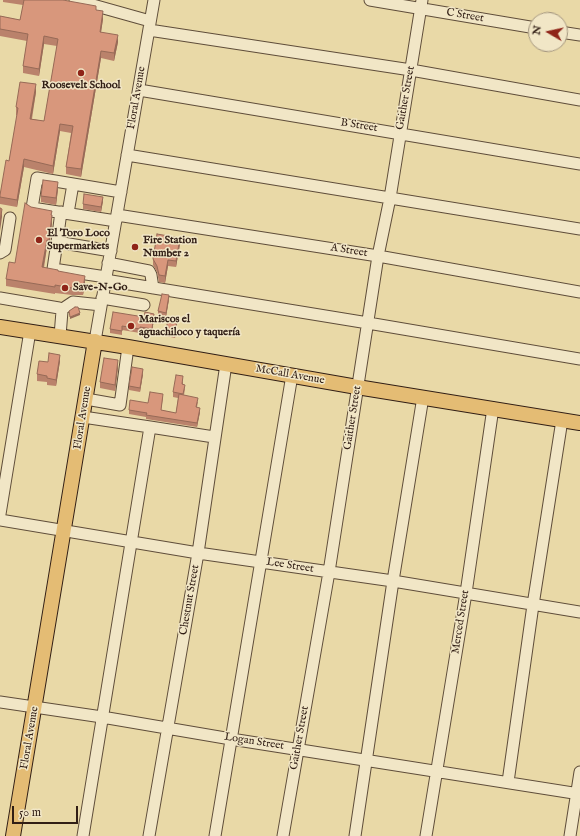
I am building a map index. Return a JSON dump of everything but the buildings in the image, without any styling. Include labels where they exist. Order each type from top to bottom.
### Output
[{"type":"main road","name":"McCall Avenue","points":[[0,327],[95,341],[292,375],[357,388],[423,397],[580,423]]},
{"type":"main road","name":"Floral Avenue","points":[[13,836],[95,341]]},
{"type":"street","points":[[75,0],[150,25],[580,100]]},
{"type":"street","name":"Floral Avenue","points":[[95,341],[154,0]]},
{"type":"street","name":"C Street","points":[[370,0],[421,4],[528,26]]},
{"type":"street","name":"Gaither Street","points":[[283,836],[421,4]]},
{"type":"street","points":[[568,33],[580,35]]},
{"type":"street","name":"B Street","points":[[139,90],[580,164]]},
{"type":"street","points":[[127,155],[580,229]]},
{"type":"street","name":"A Street","points":[[73,184],[37,178],[32,208],[65,213],[95,215],[378,256],[580,292]]},
{"type":"street","points":[[121,192],[98,194],[73,184],[57,242],[53,269],[153,288],[368,322],[580,359]]},
{"type":"street","points":[[0,253],[5,250],[10,218]]},
{"type":"street","points":[[57,242],[110,251]]},
{"type":"street","points":[[108,264],[149,271],[153,288]]},
{"type":"street","points":[[3,299],[59,308],[61,310]]},
{"type":"street","points":[[61,310],[73,302],[102,302],[144,305]]},
{"type":"street","points":[[60,336],[61,310]]},
{"type":"street","points":[[0,514],[30,331]]},
{"type":"street","points":[[86,399],[120,405],[128,347]]},
{"type":"street","name":"Chestnut Street","points":[[149,836],[198,553],[226,364]]},
{"type":"street","points":[[215,836],[292,375]]},
{"type":"street","points":[[355,836],[393,581],[423,397]]},
{"type":"street","name":"Merced Street","points":[[426,836],[466,593],[493,408]]},
{"type":"street","points":[[83,417],[214,437]]},
{"type":"street","points":[[508,782],[533,605],[562,420]]},
{"type":"street","points":[[83,836],[130,541],[150,427]]},
{"type":"street","name":"Lee Street","points":[[0,520],[64,532],[393,581],[580,612]]},
{"type":"street","name":"Logan Street","points":[[0,702],[578,793]]},
{"type":"street","points":[[570,836],[578,793],[580,772]]},
{"type":"place","name":"Roosevelt School","points":[[81,73]]},
{"type":"place","name":"El Toro Loco Supermarkets","points":[[39,240]]},
{"type":"place","name":"Fire Station Number 2","points":[[135,247]]},
{"type":"place","name":"Save-N-Go","points":[[65,288]]},
{"type":"place","name":"Mariscos el aguachiloco y taquería","points":[[131,326]]}]
